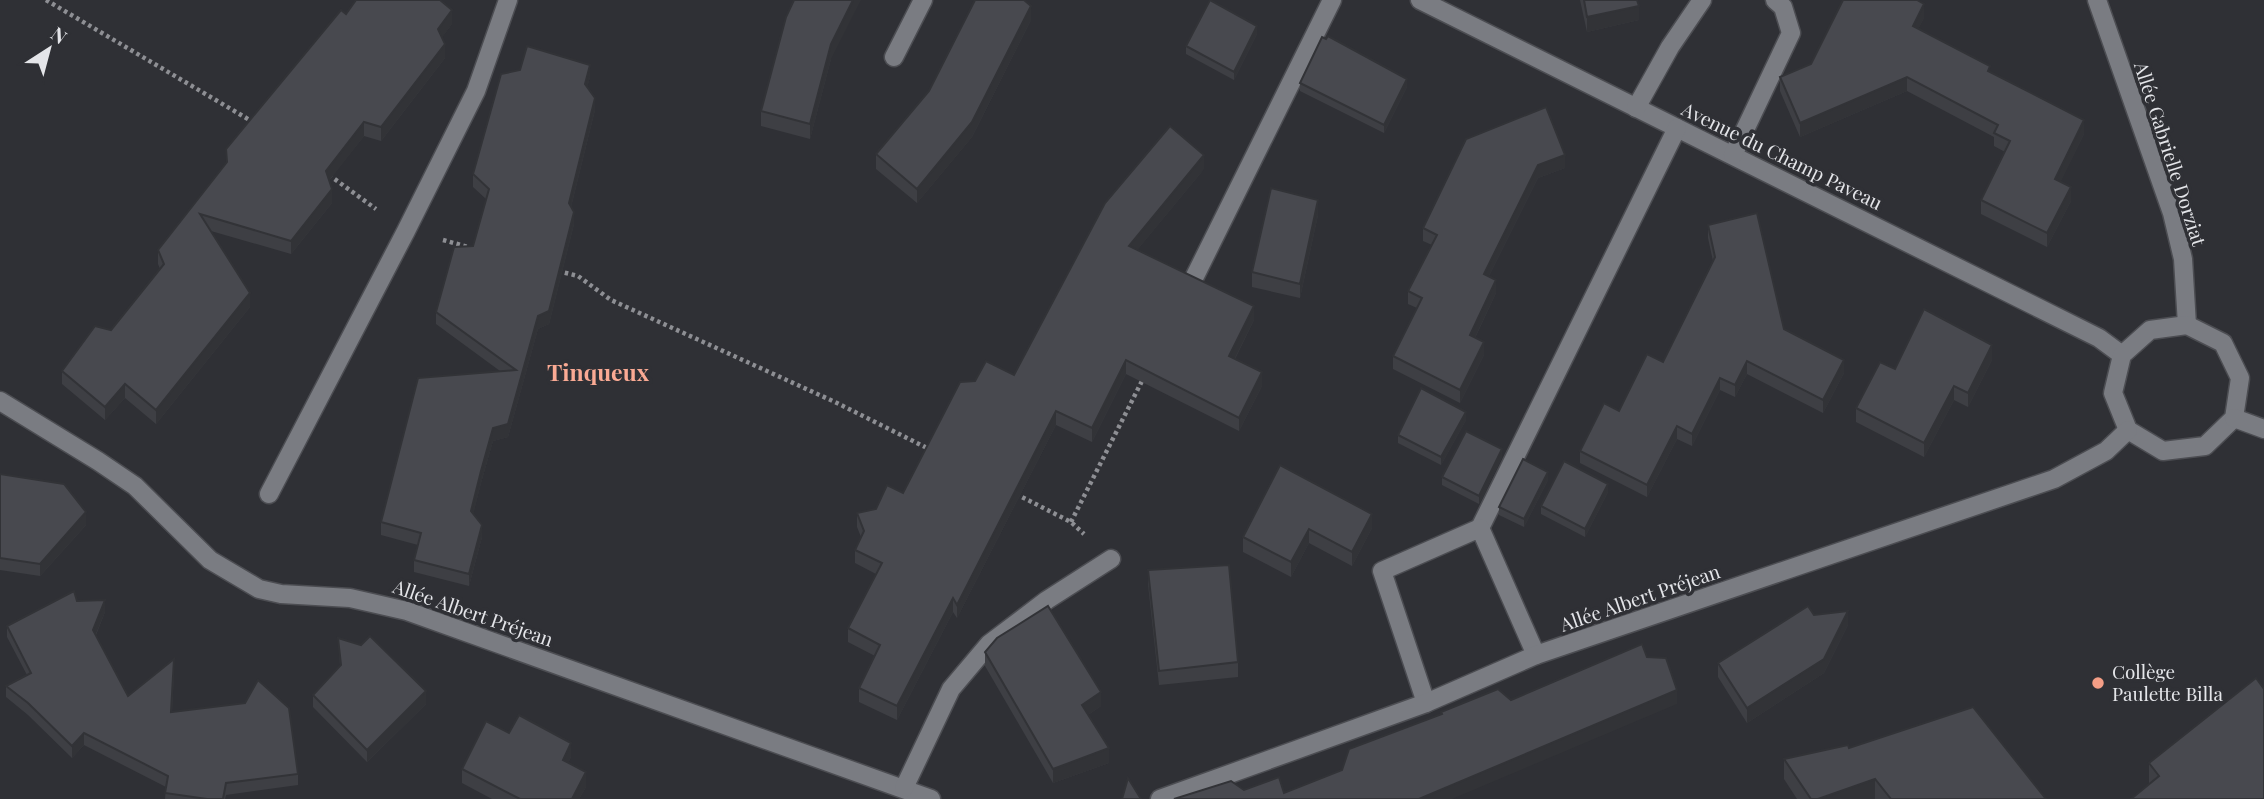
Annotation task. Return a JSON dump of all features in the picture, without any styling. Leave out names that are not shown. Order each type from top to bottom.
[{"type":"street","points":[[269,494],[476,91],[508,0]]},
{"type":"street","points":[[894,57],[923,0]]},
{"type":"street","points":[[1195,276],[1332,0]]},
{"type":"street","name":"Avenue du Champ Paveau","points":[[1420,0],[2099,338],[2122,355]]},
{"type":"street","points":[[1636,108],[1670,47],[1702,0]]},
{"type":"street","points":[[1733,155],[1791,33],[1783,7],[1775,0]]},
{"type":"street","name":"Allée Gabrielle Dorziat","points":[[2097,0],[2172,213],[2183,258],[2187,325]]},
{"type":"street","points":[[1426,703],[1382,571],[1479,528],[1677,128]]},
{"type":"street","points":[[2187,325],[2222,343],[2240,378],[2234,418],[2205,446],[2163,451],[2128,430],[2113,393],[2122,355],[2150,330],[2187,325]]},
{"type":"street","name":"Allée Albert Préjean","points":[[0,401],[135,486],[210,560],[259,589],[281,594],[350,598],[407,611],[931,799]]},
{"type":"street","points":[[2234,418],[2264,429]]},
{"type":"street","name":"Allée Albert Préjean","points":[[1160,799],[1426,703],[1536,655],[2054,479],[2106,451],[2128,430]]},
{"type":"street","points":[[1479,528],[1536,655]]},
{"type":"street","points":[[904,788],[951,689],[989,644],[1047,600],[1111,559]]},
{"type":"path","points":[[46,0],[257,124]]},
{"type":"path","points":[[321,170],[406,231],[472,248]]},
{"type":"path","points":[[552,269],[578,276],[611,300],[835,402],[934,452]]},
{"type":"path","points":[[1071,522],[1145,374]]},
{"type":"path","points":[[1009,490],[1071,522],[1111,559]]},
{"type":"building","points":[[356,0],[440,0],[452,10],[438,29],[445,44],[381,127],[364,122],[326,171],[332,189],[291,241],[200,214],[250,293],[156,410],[125,384],[105,407],[62,371],[95,326],[111,330],[164,264],[158,250],[227,162],[226,149],[341,10],[346,14]]},
{"type":"building","points":[[794,0],[853,0],[831,44],[810,124],[761,111],[786,17]]},
{"type":"building","points":[[975,0],[1024,0],[1031,6],[972,122],[917,189],[876,154],[929,91]]},
{"type":"building","points":[[1210,0],[1257,26],[1234,72],[1186,46]]},
{"type":"building","points":[[1584,0],[1637,0],[1639,6],[1587,17]]},
{"type":"building","points":[[1843,0],[1917,0],[1924,4],[1913,26],[1990,66],[1988,71],[2084,120],[2055,179],[2071,187],[2047,233],[1981,200],[2010,141],[1994,133],[1998,125],[1907,77],[1800,123],[1780,77],[1811,64]]},
{"type":"building","points":[[1328,36],[1407,79],[1384,125],[1300,83],[1322,37],[1326,39]]},
{"type":"building","points":[[527,46],[590,65],[585,84],[595,98],[569,203],[574,212],[549,311],[538,316],[508,424],[493,428],[481,471],[471,511],[482,525],[469,574],[414,560],[421,533],[381,522],[418,378],[516,370],[436,312],[454,247],[473,246],[489,189],[473,174],[501,74],[520,70]]},
{"type":"building","points":[[1546,107],[1565,155],[1538,165],[1484,274],[1496,280],[1470,335],[1484,342],[1460,390],[1393,356],[1422,298],[1408,291],[1437,235],[1423,228],[1466,139]]},
{"type":"building","points":[[1170,126],[1204,155],[1129,246],[1254,306],[1229,356],[1262,372],[1239,418],[1126,360],[1092,428],[1056,411],[957,605],[953,598],[897,706],[859,688],[880,645],[848,628],[882,563],[855,550],[864,531],[857,513],[876,509],[887,485],[903,493],[960,382],[975,381],[986,361],[1014,375],[1105,203]]},
{"type":"building","points":[[1271,188],[1318,200],[1300,284],[1252,272]]},
{"type":"building","points":[[1757,213],[1784,329],[1844,360],[1823,400],[1747,361],[1735,385],[1720,378],[1692,434],[1677,426],[1647,485],[1580,451],[1604,403],[1619,411],[1647,354],[1663,362],[1715,257],[1708,225]]},
{"type":"building","points":[[1924,309],[1992,345],[1968,393],[1954,386],[1924,443],[1856,408],[1880,362],[1895,369]]},
{"type":"building","points":[[1421,388],[1466,412],[1441,457],[1398,435]]},
{"type":"building","points":[[1466,431],[1502,449],[1479,496],[1442,477]]},
{"type":"building","points":[[1523,459],[1548,472],[1524,519],[1499,507]]},
{"type":"building","points":[[1564,461],[1608,484],[1585,529],[1541,506]]},
{"type":"building","points":[[1280,465],[1372,514],[1352,552],[1309,529],[1291,562],[1243,537]]},
{"type":"building","points":[[0,474],[64,484],[86,512],[40,564],[0,558]]},
{"type":"building","points":[[1229,565],[1238,662],[1159,671],[1148,570]]},
{"type":"building","points":[[74,591],[77,601],[105,600],[93,630],[128,696],[174,659],[171,712],[245,703],[258,680],[289,708],[298,774],[226,783],[223,799],[207,799],[165,793],[168,776],[84,733],[72,746],[28,703],[6,686],[31,673],[7,626]]},
{"type":"building","points":[[1048,606],[1101,692],[1082,705],[1109,748],[1053,769],[985,652],[997,638]]},
{"type":"building","points":[[1808,606],[1814,615],[1848,611],[1824,659],[1747,708],[1718,663]]},
{"type":"building","points":[[370,636],[426,691],[367,750],[313,695],[341,665],[338,638],[361,645]]},
{"type":"building","points":[[1642,644],[1647,657],[1666,658],[1677,690],[1419,799],[1174,799],[1231,781],[1244,790],[1279,777],[1284,793],[1342,770],[1349,749],[1442,714],[1441,712],[1498,689],[1511,700]]},
{"type":"building","points":[[2256,678],[2264,689],[2264,799],[2131,799],[2159,776],[2149,763]]},
{"type":"building","points":[[1973,707],[2046,799],[1891,799],[1875,779],[1811,799],[1784,759],[1848,745],[1849,748]]},
{"type":"building","points":[[519,715],[571,743],[563,760],[586,772],[572,799],[520,799],[462,769],[486,721],[509,733]]},
{"type":"building","points":[[1128,778],[1141,799],[1122,799]]},
{"type":"place","name":"Collège Paulette Billa","points":[[2098,683]]},
{"type":"district","name":"Tinqueux","points":[[598,373]]}]
